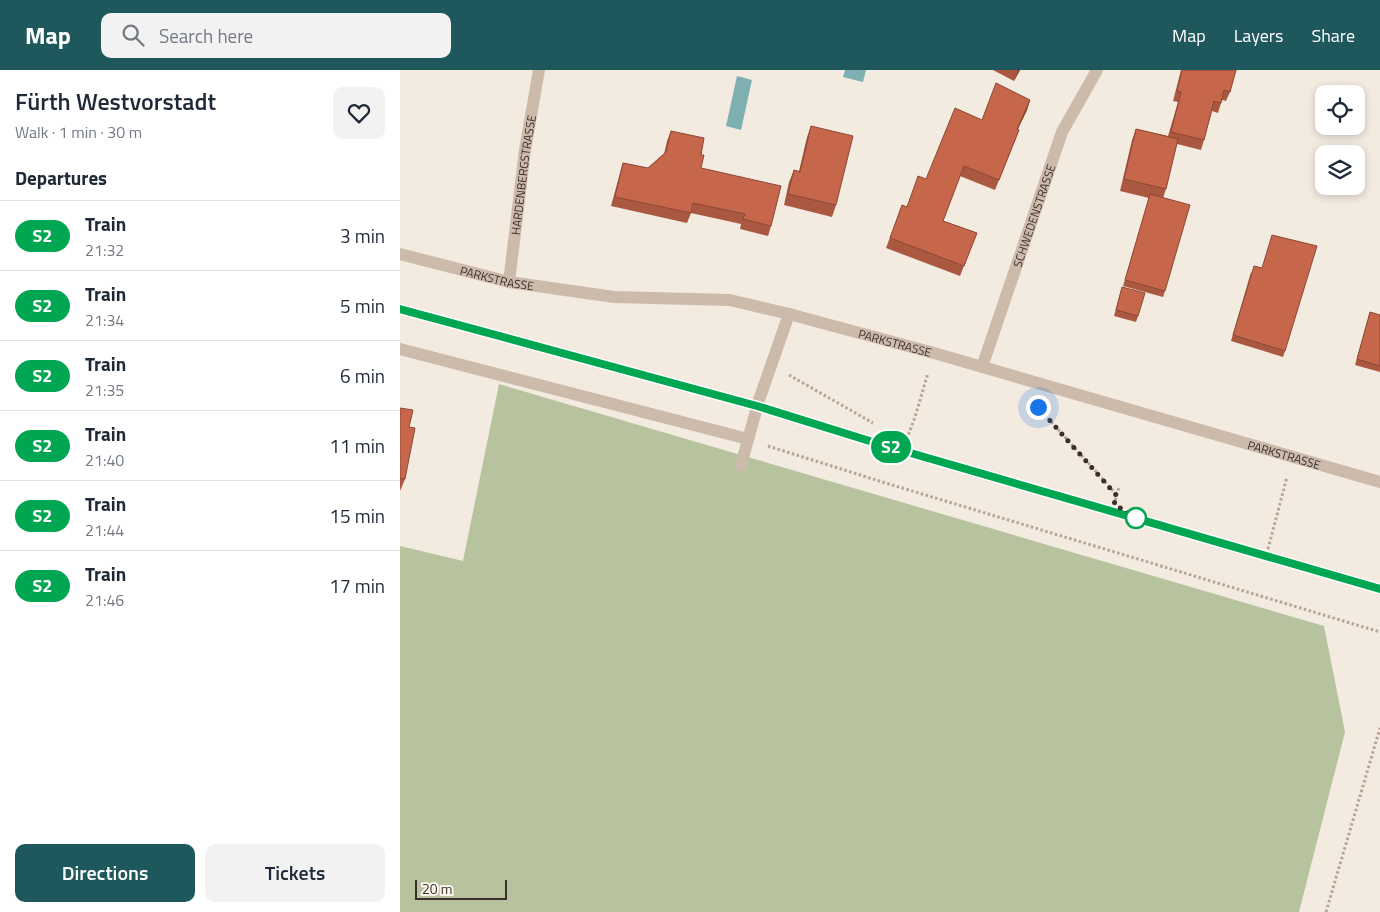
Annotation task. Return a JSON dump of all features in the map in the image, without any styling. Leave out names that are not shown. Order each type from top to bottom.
[{"type":"street","name":"HARDENBERGSTRASSE","points":[[509,282],[525,150],[539,70]]},
{"type":"street","name":"SCHWEDENSTRASSE","points":[[982,367],[1062,132],[1097,70]]},
{"type":"street","name":"PARKSTRASSE","points":[[400,254],[509,282],[614,297],[730,300],[934,353],[1380,482]]},
{"type":"street","points":[[741,465],[759,400],[789,314]]},
{"type":"street","points":[[400,349],[748,439]]},
{"type":"path","points":[[905,444],[934,353]]},
{"type":"path","points":[[772,365],[873,423]]},
{"type":"path","points":[[1044,385],[1038,407],[1117,496]]},
{"type":"path","points":[[748,439],[889,484],[1380,632]]},
{"type":"path","points":[[1268,549],[1293,457]]},
{"type":"path","points":[[1114,504],[1119,487]]},
{"type":"path","points":[[1326,912],[1380,728]]},
{"type":"green space","points":[[499,384],[1324,626],[1345,732],[1299,912],[400,912],[400,546],[463,561]]},
{"type":"water","points":[[845,70],[866,70],[863,82],[843,77]]},
{"type":"water","points":[[737,76],[752,80],[741,130],[726,126]]},
{"type":"building","points":[[1182,70],[1236,70],[1230,92],[1224,90],[1221,103],[1214,101],[1204,140],[1171,132],[1181,92],[1177,91]]},
{"type":"building","points":[[996,83],[1030,100],[1017,129],[1019,130],[999,180],[964,166],[943,221],[977,233],[964,266],[890,238],[902,205],[907,207],[918,176],[926,179],[955,108],[982,120]]},
{"type":"building","points":[[811,126],[853,136],[836,205],[788,194],[794,170],[800,172]]},
{"type":"building","points":[[1136,129],[1178,139],[1166,189],[1124,179]]},
{"type":"building","points":[[671,131],[704,138],[701,155],[704,155],[701,168],[781,186],[771,226],[743,219],[745,214],[693,203],[691,213],[615,197],[623,163],[648,168],[666,152]]},
{"type":"building","points":[[1150,194],[1190,205],[1165,291],[1125,280]]},
{"type":"building","points":[[1272,235],[1317,246],[1285,351],[1233,335],[1254,266],[1262,268]]},
{"type":"building","points":[[1122,287],[1145,293],[1138,316],[1116,310]]},
{"type":"building","points":[[1370,312],[1380,315],[1380,366],[1357,359]]},
{"type":"building","points":[[400,408],[413,410],[409,427],[415,428],[405,479],[400,478]]},
{"type":"railway","points":[[400,309],[757,406],[876,443],[1380,589]]},
{"type":"train","name":"S2","points":[[400,309],[757,406],[876,443],[1380,589]]},
{"type":"route","points":[[1038,407],[1108,484],[1117,496],[1114,504],[1136,518]]}]
